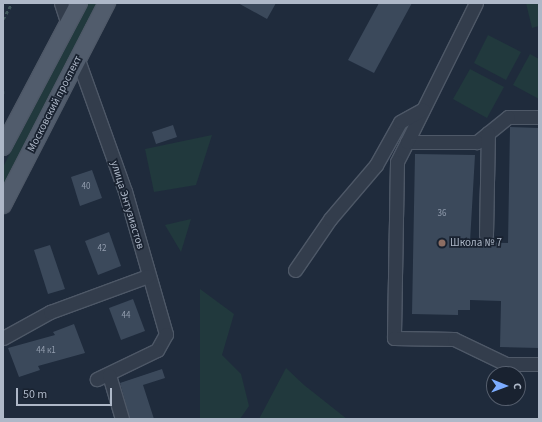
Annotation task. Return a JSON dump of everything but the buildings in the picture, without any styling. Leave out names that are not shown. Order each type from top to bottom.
[{"type":"main road","points":[[3,147],[79,3]]},
{"type":"main road","name":"Московский проспект","points":[[3,205],[107,3]]},
{"type":"street","points":[[61,3],[68,24]]},
{"type":"street","points":[[476,3],[397,162],[394,338],[454,339],[506,364],[539,364]]},
{"type":"street","name":"улица Энтузиастов","points":[[78,60],[125,191],[148,276],[166,334],[157,350],[103,377],[122,419]]},
{"type":"street","points":[[295,270],[330,219],[376,165],[400,122],[423,110]]},
{"type":"street","points":[[407,142],[477,142],[508,117],[539,118]]},
{"type":"street","points":[[486,235],[488,133]]},
{"type":"street","points":[[3,338],[50,312],[148,276]]},
{"type":"path","points":[[3,19],[12,3]]},
{"type":"path","points":[[3,90],[3,96]]},
{"type":"green space","points":[[88,3],[99,3],[3,188],[3,167]]},
{"type":"green space","points":[[526,3],[539,3],[539,26],[532,28]]},
{"type":"green space","points":[[488,35],[521,52],[506,80],[474,63]]},
{"type":"green space","points":[[530,54],[539,59],[539,99],[513,85]]},
{"type":"green space","points":[[470,69],[504,87],[487,118],[453,99]]},
{"type":"green space","points":[[212,135],[196,185],[154,192],[145,149]]},
{"type":"green space","points":[[191,219],[181,252],[165,225]]},
{"type":"green space","points":[[200,289],[234,314],[222,355],[241,374],[249,406],[240,419],[200,419]]},
{"type":"green space","points":[[286,368],[304,385],[347,419],[259,419]]},
{"type":"place","name":"Школа № 7","points":[[442,243]]}]
